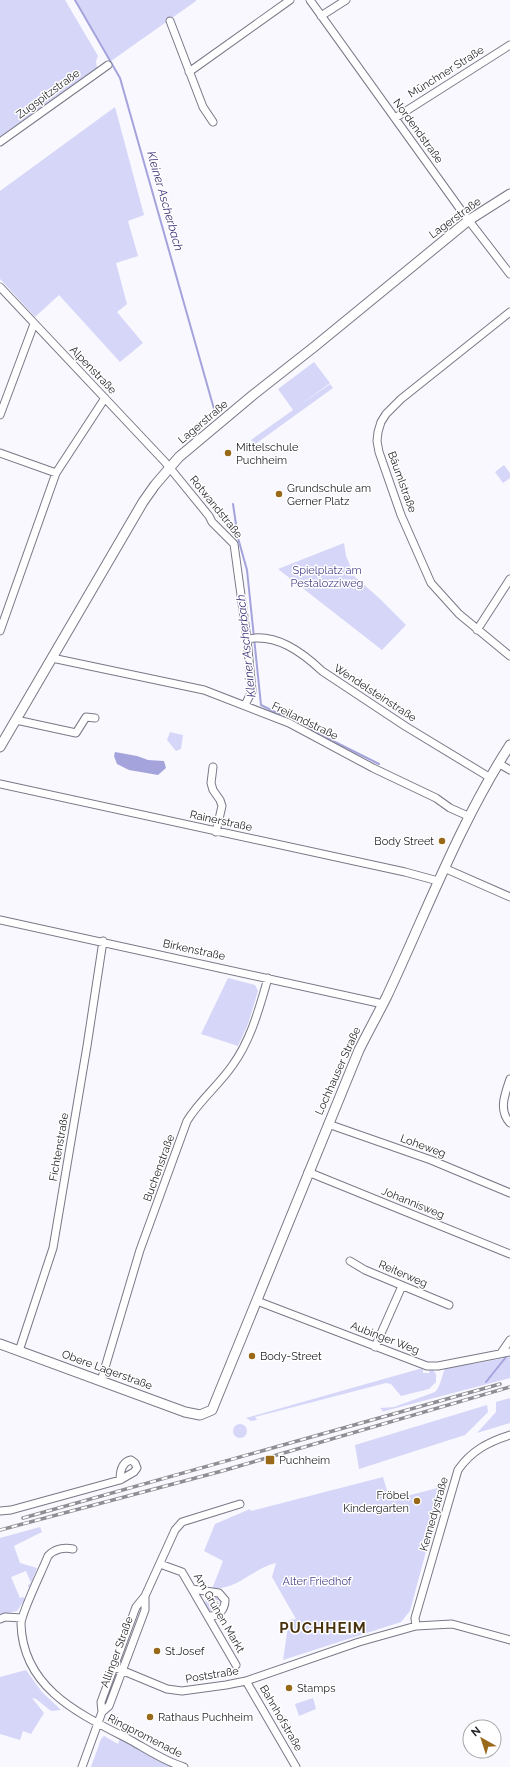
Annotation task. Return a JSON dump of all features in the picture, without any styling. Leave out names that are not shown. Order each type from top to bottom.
[{"type":"street","points":[[189,72],[290,0]]},
{"type":"street","name":"Nordendstraße","points":[[310,0],[469,220],[510,274]]},
{"type":"street","points":[[321,16],[346,0]]},
{"type":"street","points":[[170,22],[203,107],[214,122]]},
{"type":"street","name":"Münchner Straße","points":[[395,118],[510,45]]},
{"type":"street","name":"Zugspitzstraße","points":[[0,142],[108,65]]},
{"type":"street","name":"Lagerstraße","points":[[0,747],[143,502],[169,467],[253,395],[469,220],[510,194]]},
{"type":"street","name":"Alpenstraße","points":[[0,287],[169,467]]},
{"type":"street","name":"Bäumlstraße","points":[[510,312],[401,398],[381,422],[377,441],[379,452],[401,515],[431,583],[444,599],[478,630],[510,656]]},
{"type":"street","points":[[0,415],[34,324]]},
{"type":"street","points":[[0,631],[56,473],[105,398]]},
{"type":"street","points":[[0,453],[56,473]]},
{"type":"street","name":"Rotwandstraße","points":[[169,467],[210,516],[212,522],[234,544],[252,638],[252,691],[245,705]]},
{"type":"street","points":[[478,630],[510,579]]},
{"type":"street","name":"Wendelsteinstraße","points":[[252,638],[270,638],[286,645],[312,661],[322,671],[405,726],[489,777]]},
{"type":"street","name":"Freilandstraße","points":[[52,658],[204,690],[245,705],[289,724],[436,798],[450,808],[468,816]]},
{"type":"street","points":[[16,720],[76,733],[86,717],[96,718]]},
{"type":"street","name":"Lochhauser Straße","points":[[206,1413],[212,1410],[216,1401],[308,1172],[359,1050],[383,1004],[468,816],[489,777],[510,745]]},
{"type":"street","points":[[498,764],[510,770]]},
{"type":"street","points":[[213,767],[211,783],[213,790],[222,806],[216,832]]},
{"type":"street","name":"Rainerstraße","points":[[0,784],[405,872],[438,881]]},
{"type":"street","points":[[444,868],[510,896]]},
{"type":"street","name":"Birkenstraße","points":[[0,920],[383,1004]]},
{"type":"street","name":"Fichtenstraße","points":[[19,1351],[53,1248],[103,942]]},
{"type":"street","name":"Buchenstraße","points":[[101,1381],[140,1250],[187,1121],[195,1108],[232,1066],[246,1043],[268,978]]},
{"type":"street","points":[[510,1079],[502,1105],[506,1118],[510,1123]]},
{"type":"street","name":"Loheweg","points":[[328,1124],[438,1162],[510,1193]]},
{"type":"street","name":"Johannisweg","points":[[308,1172],[510,1254]]},
{"type":"street","name":"Reiterweg","points":[[350,1261],[365,1270],[448,1305]]},
{"type":"street","points":[[375,1346],[402,1286]]},
{"type":"street","name":"Aubinger Weg","points":[[257,1300],[427,1366],[438,1366],[506,1352]]},
{"type":"street","points":[[506,1352],[510,1340]]},
{"type":"street","name":"Obere Lagerstraße","points":[[0,1344],[185,1412],[200,1415],[206,1413]]},
{"type":"street","name":"Kennedystraße","points":[[416,1626],[415,1618],[458,1470],[470,1455],[482,1446],[510,1435]]},
{"type":"street","points":[[0,1511],[11,1510],[120,1480]]},
{"type":"street","name":"Allinger Straße","points":[[102,1712],[101,1702],[136,1607],[145,1596],[173,1534],[182,1522],[240,1504]]},
{"type":"street","points":[[0,1619],[5,1617],[22,1618],[48,1556],[56,1550],[67,1548],[73,1549]]},
{"type":"street","name":"Am Grünen Markt","points":[[160,1564],[182,1572],[236,1665]]},
{"type":"street","points":[[192,1589],[219,1593],[225,1600],[226,1606],[223,1610],[213,1616],[208,1616]]},
{"type":"street","name":"Allinger Straße","points":[[82,1767],[97,1723],[102,1712],[109,1706],[145,1610],[145,1596]]},
{"type":"street","name":"Ringpromenade","points":[[22,1618],[24,1642],[28,1655],[45,1684],[64,1703],[97,1723],[184,1767]]},
{"type":"street","name":"Poststraße","points":[[114,1666],[167,1689],[182,1691],[246,1681],[359,1642],[416,1626],[452,1624],[510,1640]]},
{"type":"street","name":"Bahnhofstraße","points":[[246,1681],[296,1767]]},
{"type":"green space","points":[[0,0],[65,0],[98,56],[96,61],[97,69],[0,138]]},
{"type":"green space","points":[[76,0],[196,0],[196,1],[111,61]]},
{"type":"green space","points":[[115,107],[144,215],[128,221],[138,256],[116,263],[127,304],[117,312],[143,343],[120,362],[59,295],[35,317],[0,279],[0,191]]},
{"type":"green space","points":[[314,362],[330,383],[300,405],[330,384],[333,388],[254,445],[251,440],[293,410],[278,389]]},
{"type":"green space","points":[[504,465],[510,473],[510,478],[503,483],[495,472]]},
{"type":"green space","name":"Spielplatz am Pestalozziweg","points":[[344,543],[346,556],[355,577],[406,625],[382,650],[278,569]]},
{"type":"green space","points":[[170,732],[183,735],[181,749],[176,751],[167,740]]},
{"type":"green space","points":[[228,978],[255,985],[258,991],[248,1024],[238,1046],[201,1034]]},
{"type":"green space","points":[[510,1357],[510,1378],[381,1412],[383,1411],[380,1408],[394,1407],[435,1392],[440,1385],[445,1369],[449,1365],[472,1362],[473,1364]]},
{"type":"green space","points":[[423,1369],[423,1373],[429,1373],[430,1369],[432,1369],[436,1374],[436,1382],[429,1389],[401,1396],[391,1384],[386,1383],[255,1417],[257,1420],[251,1421],[246,1418]]},
{"type":"green space","points":[[510,1398],[510,1423],[477,1433],[496,1412],[496,1402]]},
{"type":"green space","points":[[487,1405],[488,1412],[465,1435],[359,1469],[355,1445]]},
{"type":"green space","points":[[237,1424],[243,1424],[247,1428],[247,1434],[243,1438],[237,1438],[233,1434],[233,1428]]},
{"type":"green space","name":"Alter Friedhof","points":[[383,1477],[388,1494],[390,1494],[392,1500],[441,1487],[443,1488],[410,1611],[401,1622],[283,1660],[289,1620],[296,1619],[272,1577],[276,1563],[260,1569],[231,1585],[212,1589],[223,1561],[204,1551],[215,1524],[250,1509],[251,1511]]},
{"type":"green space","points":[[40,1527],[42,1532],[14,1546],[20,1563],[37,1568],[29,1589],[28,1585],[31,1583],[26,1571],[11,1577],[20,1598],[23,1597],[25,1599],[17,1611],[0,1615],[0,1538]]},
{"type":"green space","points":[[213,1595],[220,1600],[221,1603],[216,1610],[213,1611],[206,1606],[205,1603],[210,1596]]},
{"type":"green space","points":[[26,1670],[42,1692],[61,1710],[51,1711],[36,1699],[32,1698],[44,1713],[31,1734],[23,1731],[20,1740],[0,1734],[0,1677]]},
{"type":"green space","points":[[313,1698],[316,1709],[299,1716],[295,1704]]},
{"type":"green space","points":[[104,1736],[118,1744],[120,1739],[175,1767],[91,1767],[101,1739]]},
{"type":"water","points":[[115,752],[137,756],[148,760],[164,761],[166,768],[158,775],[129,770],[117,764],[114,756]]},
{"type":"waterway","name":"Kleiner Ascherbach","points":[[75,0],[120,78],[216,416]]},
{"type":"waterway","name":"Kleiner Ascherbach","points":[[233,504],[238,538],[247,570],[261,705],[379,764]]},
{"type":"waterway","points":[[486,1382],[506,1357]]},
{"type":"railway","points":[[23,1518],[500,1384]]},
{"type":"railway","points":[[0,1530],[222,1471],[510,1387]]},
{"type":"place","name":"Mittelschule Puchheim","points":[[228,453]]},
{"type":"place","name":"Grundschule am Gerner Platz","points":[[279,494]]},
{"type":"place","name":"Body Street","points":[[442,841]]},
{"type":"place","name":"Body-Street","points":[[252,1356]]},
{"type":"place","name":"Puchheim","points":[[270,1460]]},
{"type":"place","name":"Fröbel Kindergarten","points":[[417,1501]]},
{"type":"place","name":"St.Josef","points":[[157,1651]]},
{"type":"place","name":"Stamps","points":[[289,1688]]},
{"type":"place","name":"Rathaus Puchheim","points":[[150,1717]]},
{"type":"district","name":"PUCHHEIM","points":[[323,1628]]}]
